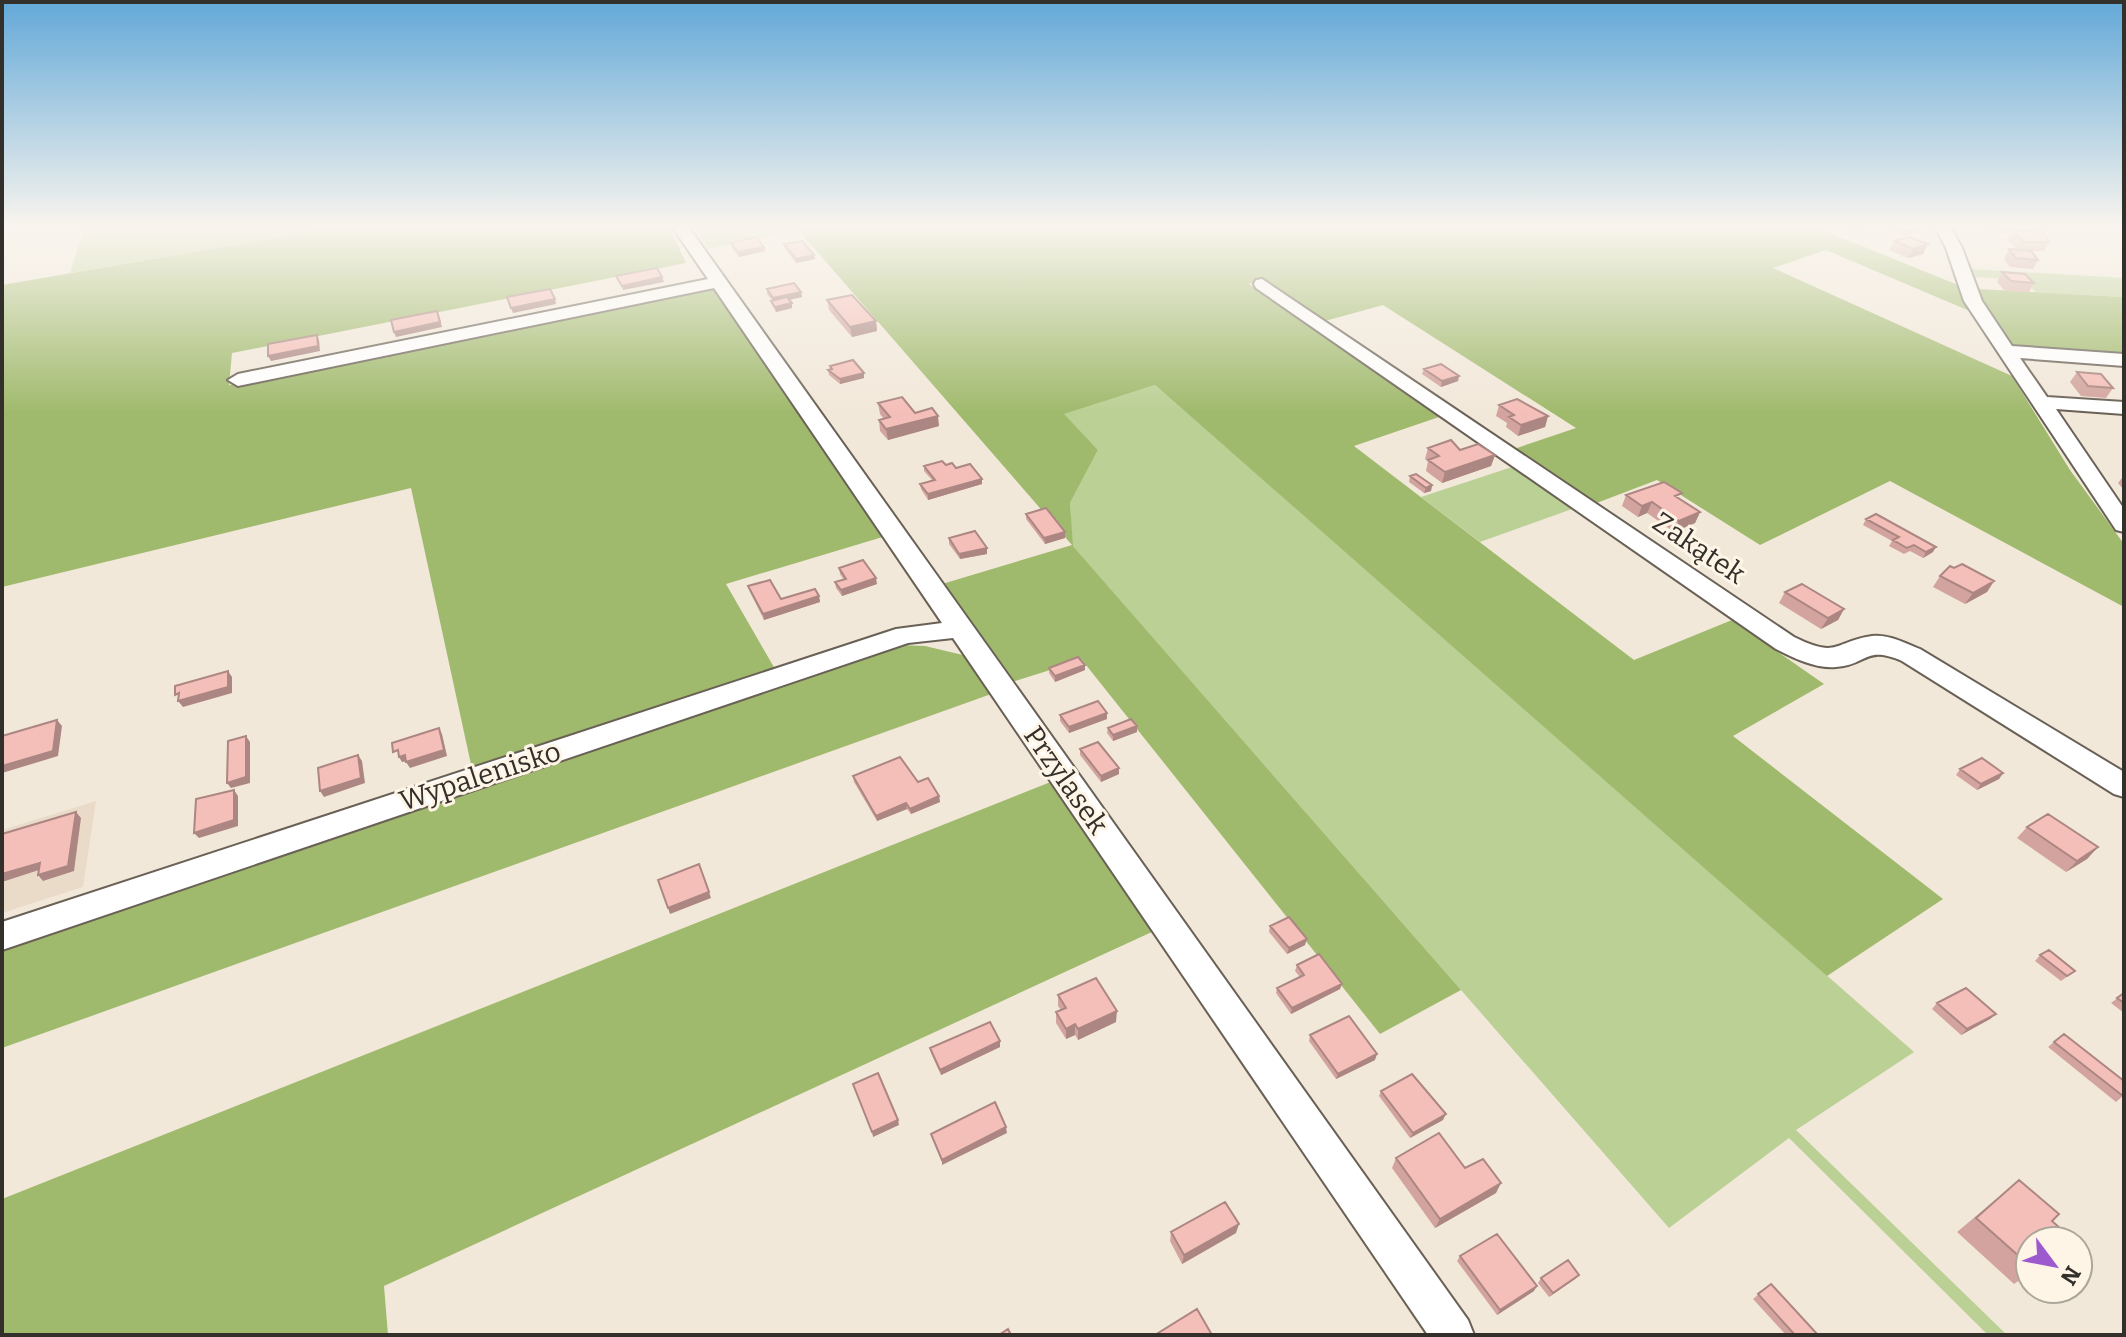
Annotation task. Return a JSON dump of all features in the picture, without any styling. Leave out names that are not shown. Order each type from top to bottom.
[{"type":"street","points":[[238,380],[693,287]]},
{"type":"street","name":"Przylasek","points":[[723,287],[1453,1335]]},
{"type":"street","name":"Zakątek","points":[[1267,287],[1785,643],[1805,653],[1835,659],[1874,644],[1900,650],[2124,786]]},
{"type":"street","points":[[1968,287],[1973,301],[2124,525]]},
{"type":"street","points":[[2007,351],[2124,360]]},
{"type":"street","points":[[2041,402],[2124,408]]},
{"type":"street","name":"Wypalenisko","points":[[2,936],[905,635],[961,629]]},
{"type":"shaded area","points":[[96,801],[83,887],[2,913],[2,830]]},
{"type":"green space","points":[[2,287],[563,287],[232,353],[229,385],[704,287],[718,287],[886,536],[726,584],[775,669],[472,769],[411,488],[2,587]]},
{"type":"green space","points":[[848,287],[1254,287],[1439,417],[1354,446],[1634,660],[1732,620],[1824,684],[1733,736],[1943,899],[1827,976],[1155,385],[1064,414],[1098,450],[1070,503],[1073,546],[1461,990],[1380,1034],[1082,660],[1012,682],[942,584],[1072,545]]},
{"type":"green space","points":[[1275,287],[1816,287],[2012,376],[2070,470],[2124,544],[2124,607],[1890,481],[1760,545],[1657,480],[1594,504],[1514,449],[1576,428],[1383,305],[1325,321]]},
{"type":"green space","points":[[1914,287],[1959,287],[1972,312]]},
{"type":"green space","points":[[2031,287],[2124,287],[2124,297],[2036,292]]},
{"type":"green space","points":[[1978,289],[2124,297],[2124,356],[2016,349],[1988,310]]},
{"type":"green space","points":[[1155,385],[1914,1052],[1796,1130],[2007,1335],[1988,1335],[1789,1138],[1669,1228],[1072,545],[1070,503],[1098,450],[1063,414]]},
{"type":"green space","points":[[1512,467],[1572,509],[1480,542],[1421,497]]},
{"type":"green space","points":[[899,645],[925,646],[967,656],[994,693],[2,1048],[2,944]]},
{"type":"green space","points":[[1053,781],[1154,931],[384,1286],[388,1335],[2,1335],[2,1199]]},
{"type":"building","points":[[797,287],[801,292],[773,298],[767,289]]},
{"type":"building","points":[[550,289],[555,299],[511,308],[507,297]]},
{"type":"building","points":[[852,295],[876,321],[850,327],[827,300]]},
{"type":"building","points":[[787,297],[792,303],[775,307],[771,301]]},
{"type":"building","points":[[437,311],[440,322],[394,332],[391,320]]},
{"type":"building","points":[[317,335],[318,346],[268,356],[268,344]]},
{"type":"building","points":[[853,360],[864,373],[840,379],[828,370],[832,369],[830,366]]},
{"type":"building","points":[[1441,364],[1459,376],[1442,381],[1424,369]]},
{"type":"building","points":[[2077,372],[2101,374],[2113,388],[2088,386]]},
{"type":"building","points":[[902,397],[915,413],[932,408],[938,416],[886,429],[879,420],[890,417],[878,403]]},
{"type":"building","points":[[1517,399],[1548,416],[1521,425],[1509,417],[1514,415],[1499,405]]},
{"type":"building","points":[[1451,440],[1460,450],[1478,444],[1495,455],[1445,472],[1428,460],[1439,456],[1428,448]]},
{"type":"building","points":[[942,461],[946,465],[952,463],[956,468],[970,464],[982,479],[928,494],[920,484],[935,480],[924,466]]},
{"type":"building","points":[[1416,474],[1432,485],[1426,488],[1410,476]]},
{"type":"building","points":[[1664,482],[1682,493],[1675,496],[1700,512],[1679,521],[1652,502],[1642,506],[1626,495]]},
{"type":"building","points":[[1046,508],[1065,532],[1044,538],[1026,514]]},
{"type":"building","points":[[1876,514],[1936,547],[1926,552],[1914,545],[1907,548],[1893,540],[1899,537],[1866,519]]},
{"type":"building","points":[[975,531],[987,548],[959,554],[949,538]]},
{"type":"building","points":[[863,560],[876,578],[841,590],[835,582],[846,579],[839,568]]},
{"type":"building","points":[[1962,564],[1994,581],[1973,593],[1940,576],[1950,566],[1954,568]]},
{"type":"building","points":[[770,580],[781,599],[815,589],[819,596],[763,614],[748,586]]},
{"type":"building","points":[[1802,584],[1844,609],[1828,618],[1785,592]]},
{"type":"building","points":[[1078,657],[1085,665],[1055,676],[1049,668]]},
{"type":"building","points":[[228,671],[228,687],[178,701],[179,693],[175,695],[175,686]]},
{"type":"building","points":[[1098,701],[1107,713],[1069,727],[1060,715]]},
{"type":"building","points":[[1131,719],[1137,726],[1113,735],[1108,728]]},
{"type":"building","points":[[57,720],[53,751],[2,766],[2,736]]},
{"type":"building","points":[[439,728],[444,750],[406,762],[405,755],[399,757],[398,750],[393,752],[392,743]]},
{"type":"building","points":[[246,736],[246,777],[227,783],[228,741]]},
{"type":"building","points":[[1098,742],[1119,768],[1101,776],[1080,749]]},
{"type":"building","points":[[358,755],[361,778],[320,791],[318,768]]},
{"type":"building","points":[[900,757],[918,782],[928,778],[939,796],[910,809],[906,803],[876,816],[853,776]]},
{"type":"building","points":[[1982,758],[2003,773],[1981,784],[1960,769]]},
{"type":"building","points":[[234,790],[234,820],[194,833],[196,799]]},
{"type":"building","points":[[76,812],[68,866],[38,875],[40,863],[2,874],[2,834]]},
{"type":"building","points":[[2048,814],[2098,847],[2077,861],[2027,827]]},
{"type":"building","points":[[699,864],[709,892],[668,908],[658,880]]},
{"type":"building","points":[[1289,917],[1307,939],[1289,948],[1270,926]]},
{"type":"building","points":[[2049,950],[2075,971],[2067,976],[2040,955]]},
{"type":"building","points":[[1319,954],[1342,984],[1292,1008],[1277,988],[1304,975],[1297,965]]},
{"type":"building","points":[[1096,978],[1117,1011],[1078,1029],[1075,1024],[1066,1029],[1056,1012],[1066,1008],[1058,995]]},
{"type":"building","points":[[1966,988],[1996,1014],[1967,1029],[1937,1003]]},
{"type":"building","points":[[1349,1016],[1377,1054],[1338,1074],[1310,1035]]},
{"type":"building","points":[[990,1022],[1000,1041],[940,1070],[930,1048]]},
{"type":"building","points":[[2064,1034],[2124,1081],[2123,1096],[2054,1042]]},
{"type":"building","points":[[878,1073],[898,1120],[872,1132],[853,1084]]},
{"type":"building","points":[[1412,1074],[1446,1114],[1413,1133],[1381,1091]]},
{"type":"building","points":[[995,1102],[1006,1127],[942,1160],[931,1134]]},
{"type":"building","points":[[1439,1133],[1465,1168],[1483,1159],[1501,1183],[1440,1219],[1396,1158]]},
{"type":"building","points":[[2019,1180],[2059,1214],[2052,1221],[2056,1225],[2014,1225],[2014,1252],[1976,1218]]},
{"type":"building","points":[[1225,1202],[1239,1224],[1184,1255],[1171,1232]]},
{"type":"building","points":[[1497,1234],[1537,1286],[1500,1310],[1460,1256]]},
{"type":"building","points":[[1568,1260],[1579,1275],[1553,1293],[1541,1278]]},
{"type":"building","points":[[1771,1284],[1818,1335],[1795,1335],[1758,1294]]},
{"type":"building","points":[[1197,1309],[1212,1335],[1155,1335]]}]
